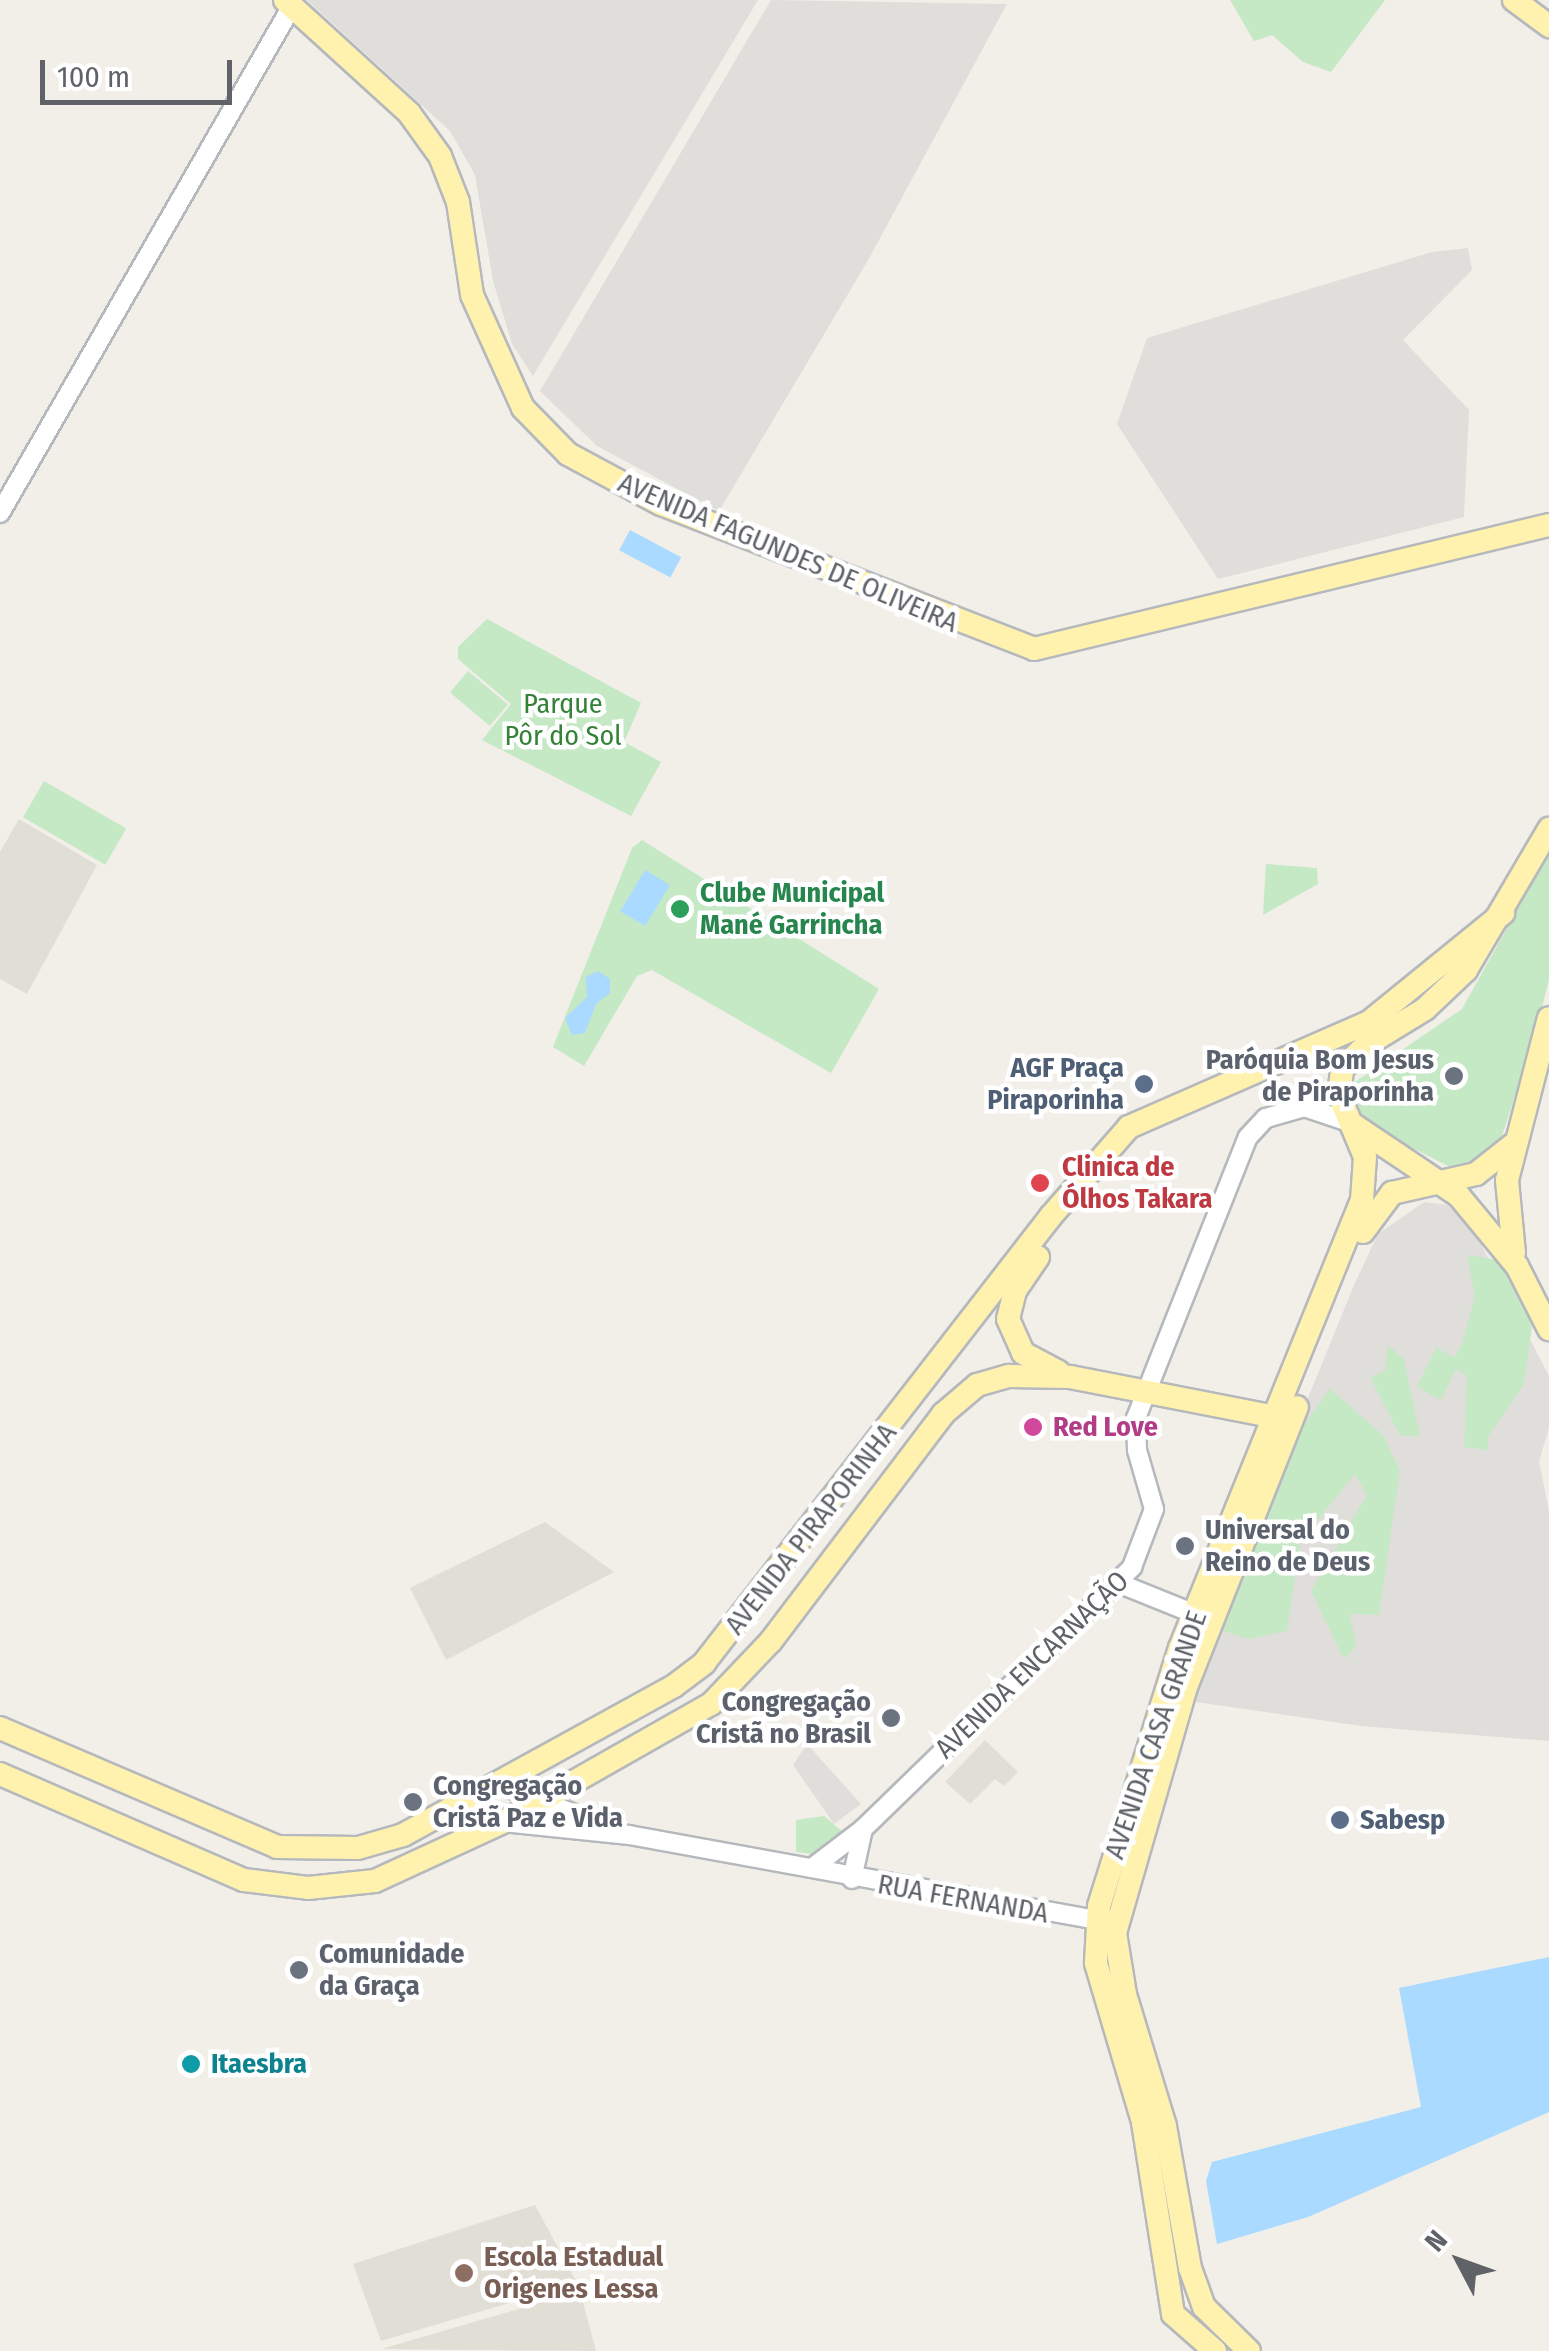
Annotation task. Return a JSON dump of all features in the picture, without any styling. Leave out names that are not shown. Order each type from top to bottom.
[{"type":"main road","points":[[1514,0],[1549,26]]},
{"type":"main road","name":"AVENIDA FAGUNDES DE OLIVEIRA","points":[[289,3],[409,113],[440,156],[458,202],[472,294],[523,408],[578,460],[661,504],[1034,649],[1549,525]]},
{"type":"main road","name":"AVENIDA PIRAPORINHA","points":[[1350,1122],[1338,1086],[1344,1064],[1446,990],[1503,913],[1540,873],[1549,829]]},
{"type":"main road","name":"AVENIDA PIRAPORINHA","points":[[0,1728],[219,1828],[293,1850],[391,1841],[674,1686],[734,1630],[1051,1216],[1129,1127],[1370,1022],[1503,913]]},
{"type":"main road","points":[[1517,1266],[1505,1205],[1514,1144],[1549,1018]]},
{"type":"main road","points":[[1350,1122],[1442,1180],[1517,1266],[1549,1329]]},
{"type":"main road","name":"AVENIDA CASA GRANDE","points":[[1250,2351],[1204,2307],[1184,2246],[1158,2096],[1106,1922],[1366,1186],[1365,1157],[1350,1122]]},
{"type":"main road","points":[[1442,1180],[1484,1170],[1514,1144]]},
{"type":"main road","name":"AVENIDA CASA GRANDE","points":[[1215,2351],[1174,2319],[1144,2122],[1100,1987],[1106,1922],[1166,1688],[1372,1214],[1392,1193],[1442,1180]]},
{"type":"main road","points":[[1051,1216],[1042,1250],[1015,1291],[1008,1319],[1023,1353],[1070,1377]]},
{"type":"main road","name":"AVENIDA PIRAPORINHA","points":[[0,1774],[221,1874],[285,1887],[375,1881],[503,1822],[711,1704],[781,1628],[961,1396],[997,1378],[1070,1377],[1284,1419]]},
{"type":"main road","points":[[734,1630],[781,1628]]},
{"type":"main road","points":[[0,1740],[46,1749]]},
{"type":"main road","points":[[1170,2303],[1204,2307],[1192,2333]]},
{"type":"street","points":[[0,513],[289,3]]},
{"type":"street","name":"AVENIDA ENCARNAÇÃO","points":[[812,1868],[864,1829],[1118,1583],[1152,1523],[1135,1437],[1145,1394],[1254,1126],[1304,1107],[1350,1122]]},
{"type":"street","points":[[1118,1583],[1195,1614]]},
{"type":"street","points":[[496,1783],[629,1835]]},
{"type":"street","points":[[503,1822],[629,1835],[812,1868]]},
{"type":"street","points":[[852,1879],[864,1829]]},
{"type":"street","name":"RUA FERNANDA","points":[[812,1868],[852,1879],[1106,1922]]},
{"type":"shaded area","points":[[307,0],[758,0],[533,376],[512,344],[493,281],[475,175],[450,131]]},
{"type":"shaded area","points":[[771,0],[1007,4],[867,262],[719,511],[597,446],[540,391]]},
{"type":"shaded area","points":[[1468,248],[1472,270],[1403,340],[1469,410],[1464,517],[1218,579],[1117,424],[1147,338],[1432,252]]},
{"type":"shaded area","points":[[19,819],[97,865],[27,994],[0,979],[0,852]]},
{"type":"shaded area","points":[[1424,1202],[1448,1205],[1474,1231],[1549,1376],[1549,1428],[1539,1461],[1549,1511],[1549,1741],[1361,1726],[1196,1702],[1210,1638],[1354,1285],[1378,1234]]},
{"type":"shaded area","points":[[545,1522],[614,1572],[446,1660],[410,1588]]},
{"type":"shaded area","points":[[985,1740],[1018,1772],[1004,1786],[995,1779],[970,1804],[945,1782]]},
{"type":"shaded area","points":[[807,1744],[861,1804],[834,1824],[793,1765]]},
{"type":"shaded area","name":"Escola Estadual Origenes Lessa","points":[[535,2205],[577,2283],[381,2341],[353,2264]]},
{"type":"shaded area","points":[[580,2291],[596,2351],[381,2349]]},
{"type":"green space","points":[[1230,0],[1385,0],[1331,72],[1303,62],[1272,35],[1254,41]]},
{"type":"green space","name":"Parque Pôr do Sol","points":[[487,619],[641,703],[624,742],[661,762],[631,816],[482,740],[511,704],[458,659],[458,647]]},
{"type":"green space","points":[[468,671],[508,704],[490,726],[450,692]]},
{"type":"green space","points":[[44,781],[126,828],[105,865],[23,817]]},
{"type":"green space","name":"Clube Municipal Mané Garrincha","points":[[642,840],[879,989],[831,1073],[652,970],[637,976],[584,1066],[553,1047],[632,848]]},
{"type":"green space","points":[[1549,852],[1549,980],[1535,1034],[1500,1142],[1475,1167],[1454,1169],[1373,1128],[1351,1101],[1352,1084],[1462,1009]]},
{"type":"green space","points":[[1266,864],[1317,868],[1318,884],[1263,915]]},
{"type":"green space","points":[[1467,1255],[1506,1261],[1534,1312],[1524,1384],[1487,1438],[1489,1450],[1464,1447],[1467,1376],[1456,1369],[1441,1400],[1417,1387],[1436,1348],[1455,1357],[1462,1343],[1475,1296]]},
{"type":"green space","points":[[1388,1345],[1404,1359],[1420,1436],[1400,1436],[1370,1377],[1385,1371]]},
{"type":"green space","points":[[1330,1389],[1384,1436],[1400,1471],[1379,1615],[1350,1614],[1356,1646],[1344,1659],[1311,1591],[1367,1495],[1355,1474],[1300,1542],[1287,1631],[1249,1639],[1220,1630],[1302,1427]]},
{"type":"green space","points":[[824,1816],[843,1832],[812,1854],[796,1852],[796,1820]]},
{"type":"water","points":[[630,530],[681,557],[670,578],[619,550]]},
{"type":"water","points":[[645,870],[670,885],[645,926],[620,911]]},
{"type":"water","points":[[598,971],[610,979],[610,993],[596,1004],[585,1033],[572,1035],[565,1018],[587,997],[586,977]]},
{"type":"water","points":[[1549,1957],[1549,2112],[1308,2217],[1217,2244],[1206,2181],[1212,2162],[1421,2107],[1399,1988]]},
{"type":"place","name":"Clube Municipal Mané Garrincha","points":[[680,909]]},
{"type":"place","name":"Paróquia Bom Jesus de Piraporinha","points":[[1454,1076]]},
{"type":"place","name":"AGF Praça Piraporinha","points":[[1144,1084]]},
{"type":"place","name":"Clinica de Ólhos Takara","points":[[1040,1183]]},
{"type":"place","name":"Red Love","points":[[1033,1427]]},
{"type":"place","name":"Universal do Reino de Deus","points":[[1185,1546]]},
{"type":"place","name":"Congregação Cristã no Brasil","points":[[891,1718]]},
{"type":"place","name":"Congregação Cristã Paz e Vida","points":[[413,1802]]},
{"type":"place","name":"Sabesp","points":[[1340,1820]]},
{"type":"place","name":"Comunidade da Graça","points":[[299,1970]]},
{"type":"place","name":"Itaesbra","points":[[191,2064]]},
{"type":"place","name":"Escola Estadual Origenes Lessa","points":[[464,2273]]}]
